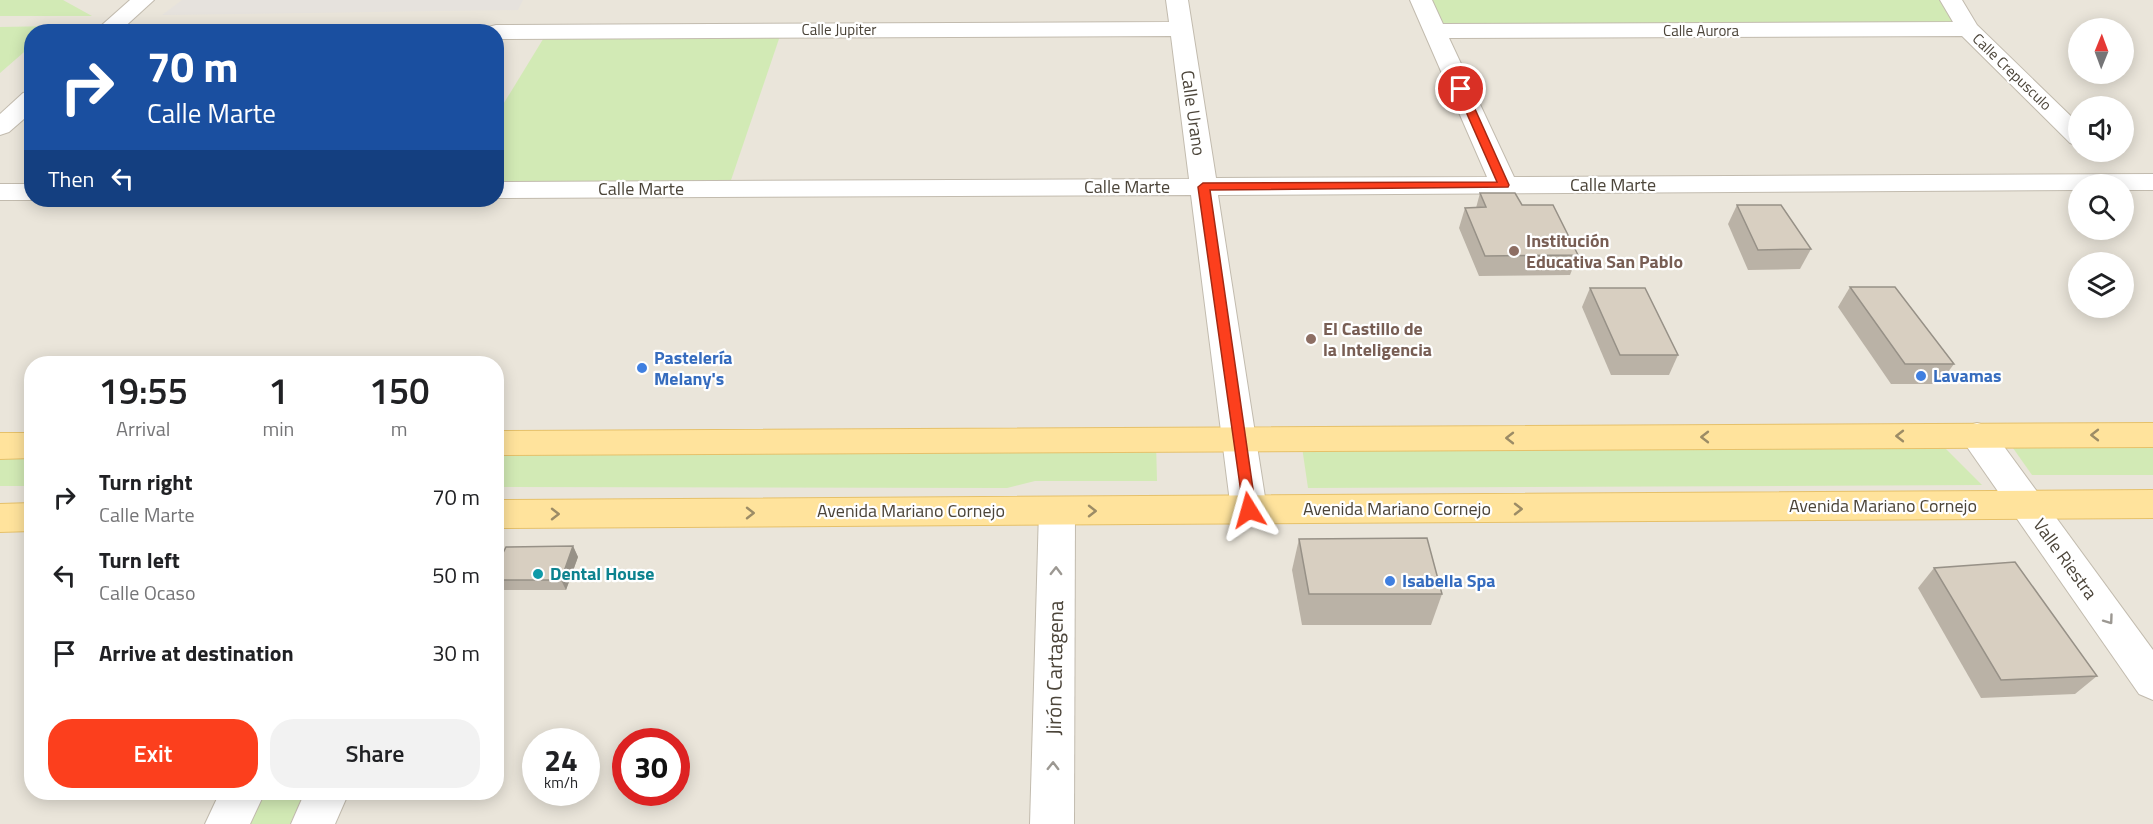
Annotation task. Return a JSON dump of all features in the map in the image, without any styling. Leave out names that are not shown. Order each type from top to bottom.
[{"type":"main road","points":[[504,443],[2153,435]]},
{"type":"main road","points":[[0,446],[24,445]]},
{"type":"main road","name":"Avenida Mariano Cornejo","points":[[504,514],[2153,504]]},
{"type":"main road","points":[[0,518],[24,517]]},
{"type":"street","points":[[114,24],[143,0]]},
{"type":"street","name":"Calle Urano","points":[[1177,0],[1249,510]]},
{"type":"street","points":[[1421,0],[1504,185]]},
{"type":"street","name":"Calle Crepusculo","points":[[1951,0],[1968,28],[2068,127]]},
{"type":"street","name":"Calle Aurora","points":[[1435,31],[1968,28]]},
{"type":"street","name":"Calle Jupiter","points":[[504,32],[1181,29]]},
{"type":"street","points":[[0,127],[24,105]]},
{"type":"street","points":[[2104,162],[2116,174]]},
{"type":"street","name":"Calle Marte","points":[[504,190],[2068,182]]},
{"type":"street","name":"Calle Marte","points":[[2134,182],[2153,182]]},
{"type":"street","points":[[0,192],[24,192]]},
{"type":"street","name":"Valle Riestra","points":[[1977,435],[2153,682]]},
{"type":"street","name":"Jirón Cartagena","points":[[1052,824],[1057,511]]},
{"type":"street","points":[[227,824],[239,800]]},
{"type":"street","points":[[313,824],[324,800]]},
{"type":"shaded area","points":[[0,0],[2153,0],[2153,824],[0,824]]},
{"type":"shaded area","points":[[182,0],[523,0],[518,10],[162,15]]},
{"type":"green space","points":[[0,0],[63,0],[92,16],[0,16]]},
{"type":"green space","points":[[1421,0],[1951,0],[1968,29],[1435,31]]},
{"type":"green space","points":[[0,27],[24,27],[24,52],[0,73]]},
{"type":"green space","points":[[782,30],[728,189],[504,190],[504,103],[548,31]]},
{"type":"green space","points":[[2153,440],[2153,475],[2032,475],[2008,441]]},
{"type":"green space","points":[[1156,441],[1157,481],[1035,481],[1007,488],[504,487],[504,447]]},
{"type":"green space","points":[[1940,443],[1982,485],[1308,488],[1302,447]]},
{"type":"green space","points":[[24,451],[24,486],[0,486],[0,452]]},
{"type":"green space","points":[[237,800],[301,800],[290,824],[225,824]]},
{"type":"building","points":[[1480,193],[1515,193],[1522,205],[1553,205],[1578,255],[1485,256],[1465,208],[1486,207]]},
{"type":"building","points":[[1737,205],[1781,205],[1811,249],[1758,250]]},
{"type":"building","points":[[1850,287],[1895,287],[1954,364],[1905,364]]},
{"type":"building","points":[[1590,288],[1645,288],[1678,355],[1620,355]]},
{"type":"building","points":[[1427,538],[1442,594],[1309,594],[1299,539]]},
{"type":"building","name":"Dental House","points":[[573,546],[561,580],[504,580],[506,547]]},
{"type":"building","points":[[2015,562],[2097,676],[2001,680],[1934,568]]},
{"type":"place","name":"Institución Educativa San Pablo","points":[[1514,251]]},
{"type":"place","name":"El Castillo de la Inteligencia","points":[[1311,339]]},
{"type":"place","name":"Pastelería Melany's","points":[[642,368]]},
{"type":"place","name":"Lavamas","points":[[1921,376]]},
{"type":"place","name":"Dental House","points":[[538,574]]},
{"type":"place","name":"Isabella Spa","points":[[1390,581]]},
{"type":"route","points":[[1249,510],[1203,187],[1504,185],[1461,89]]}]
